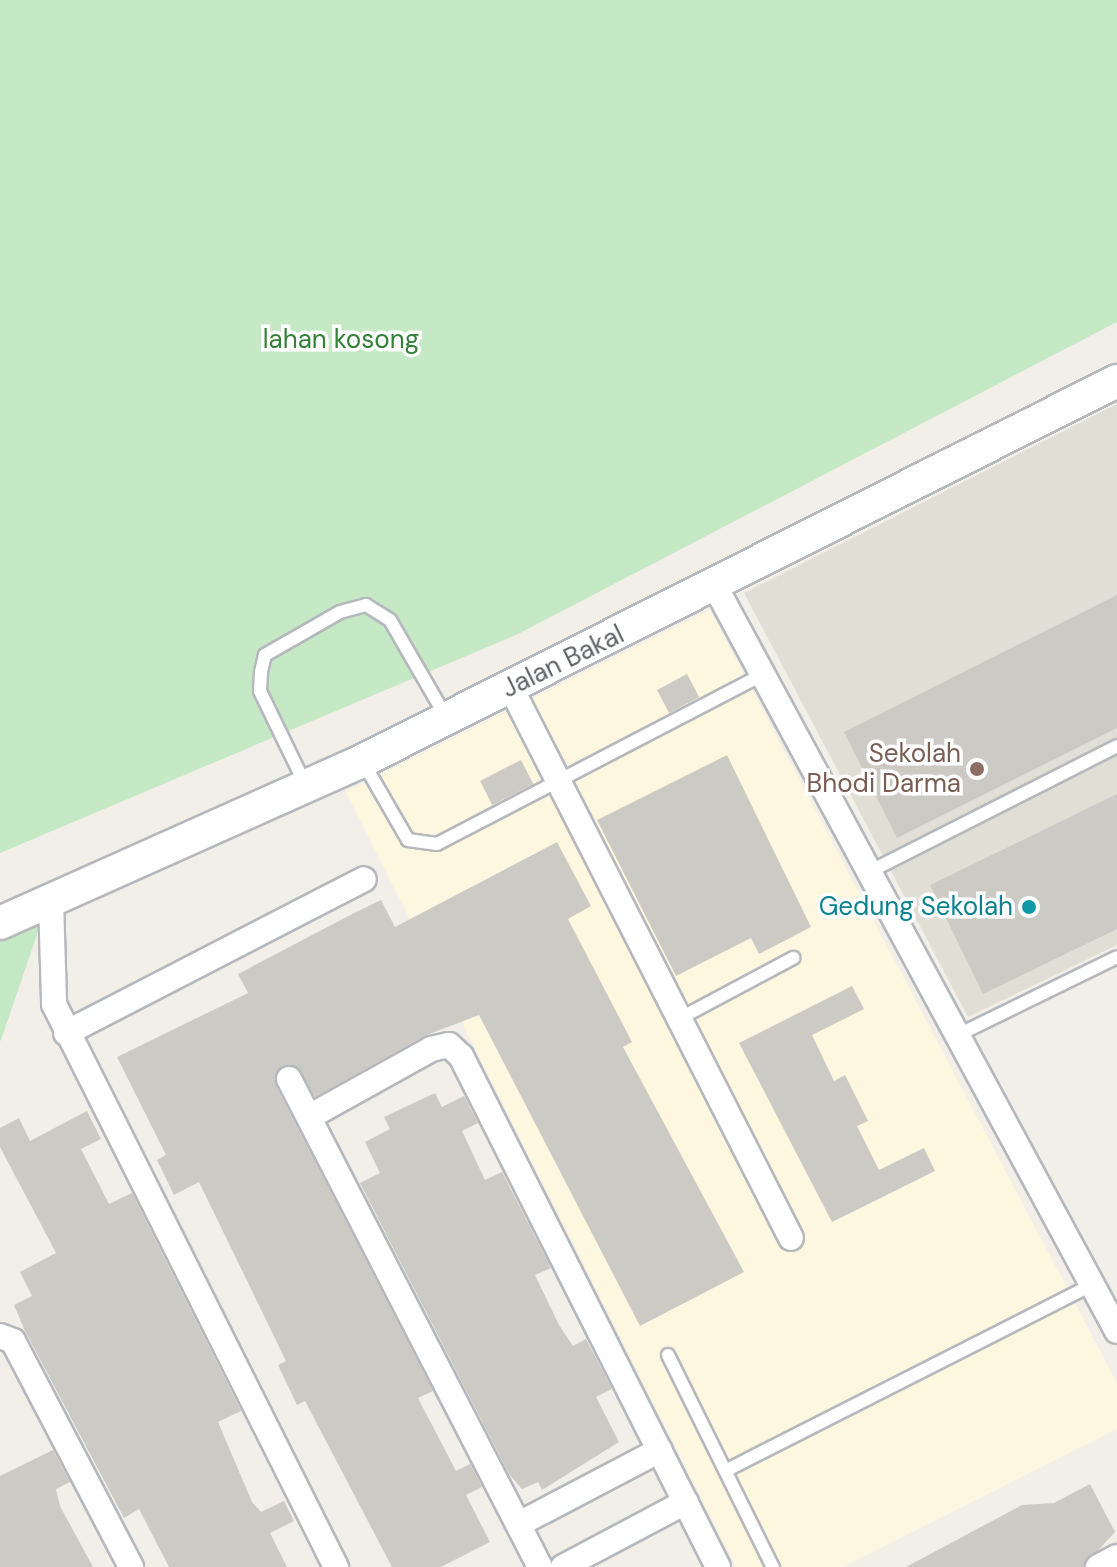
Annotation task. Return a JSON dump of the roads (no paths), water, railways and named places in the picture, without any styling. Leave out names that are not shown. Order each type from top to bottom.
[{"type":"street","name":"Jalan Bakal","points":[[0,923],[362,761],[716,588],[1117,381]]},
{"type":"street","points":[[716,588],[1117,1331]]},
{"type":"street","points":[[511,688],[677,1020],[791,1238]]},
{"type":"street","points":[[66,1033],[364,879]]},
{"type":"street","points":[[51,900],[54,1004],[66,1033],[336,1567]]},
{"type":"street","points":[[309,1117],[449,1045],[718,1567]]},
{"type":"street","points":[[289,1079],[519,1524],[532,1565]]},
{"type":"street","points":[[0,1336],[13,1341],[131,1567]]},
{"type":"street","points":[[519,1524],[660,1450]]},
{"type":"street","points":[[563,1567],[686,1502]]},
{"type":"street","points":[[1098,1567],[1117,1557]]},
{"type":"lane","points":[[306,786],[260,691],[261,672],[265,655],[340,612],[366,605],[390,620],[447,718]]},
{"type":"lane","points":[[362,761],[399,827],[421,847],[559,783],[763,674]]},
{"type":"lane","points":[[871,871],[1117,746]]},
{"type":"lane","points":[[956,1036],[1117,957]]},
{"type":"lane","points":[[677,1020],[793,958]]},
{"type":"lane","points":[[727,1470],[1092,1285]]},
{"type":"lane","points":[[668,1355],[773,1567]]},
{"type":"place","name":"Sekolah Bhodi Darma","points":[[977,769]]},
{"type":"place","name":"Gedung Sekolah","points":[[1029,907]]},
{"type":"park label","name":"lahan kosong","points":[[341,340]]}]
